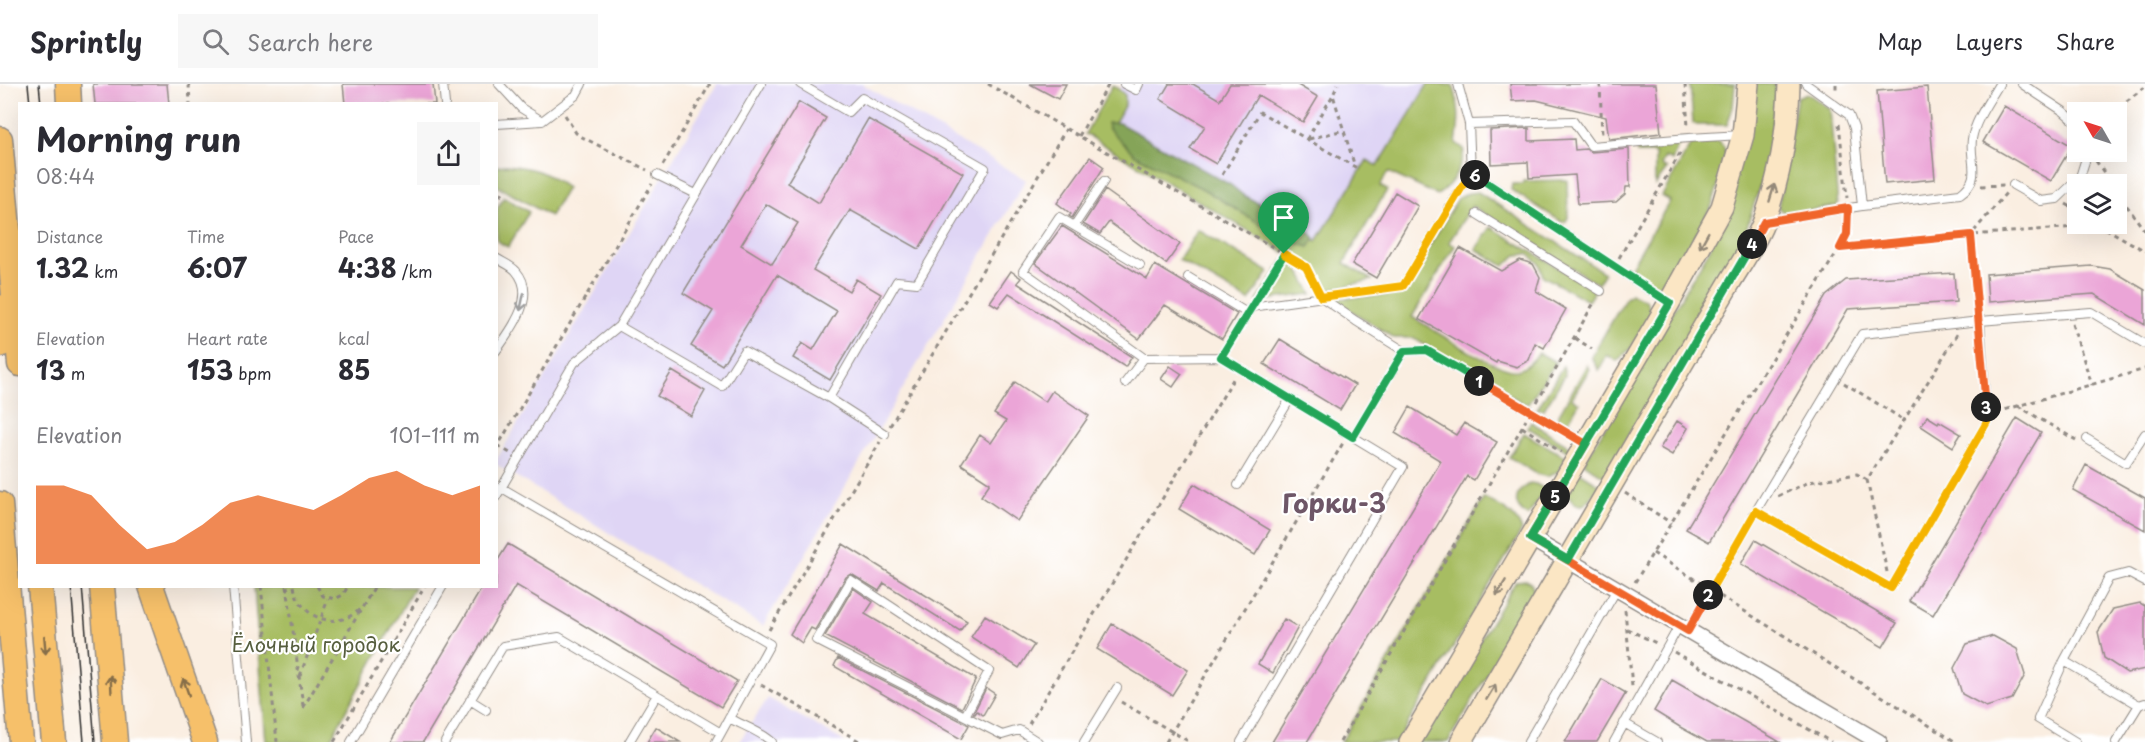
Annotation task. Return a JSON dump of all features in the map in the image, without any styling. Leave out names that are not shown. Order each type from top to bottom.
[{"type":"main road","points":[[68,84],[69,102]]},
{"type":"main road","points":[[1410,742],[1670,303],[1722,207],[1743,135],[1748,84]]},
{"type":"main road","points":[[1461,742],[1764,222],[1779,171],[1788,119],[1789,84]]},
{"type":"main road","points":[[0,139],[3,202],[18,343]]},
{"type":"main road","points":[[0,345],[8,239]]},
{"type":"main road","points":[[0,504],[21,742]]},
{"type":"main road","points":[[40,588],[54,742]]},
{"type":"main road","points":[[102,588],[115,742]]},
{"type":"main road","points":[[152,588],[205,742]]},
{"type":"street","points":[[1530,538],[1879,742]]},
{"type":"lane","points":[[443,84],[445,102]]},
{"type":"lane","points":[[499,84],[522,108],[542,121]]},
{"type":"lane","points":[[498,124],[542,121],[576,95],[582,84]]},
{"type":"lane","points":[[498,494],[574,363],[619,326],[761,84]]},
{"type":"lane","points":[[800,84],[848,112],[862,98],[985,168],[917,283],[897,281],[829,398]]},
{"type":"lane","points":[[1124,84],[1136,90],[1139,84]]},
{"type":"lane","points":[[1188,278],[1249,310],[1403,286],[1471,172],[1469,124],[1458,84]]},
{"type":"lane","points":[[1806,84],[1849,116],[1854,128],[1862,206]]},
{"type":"lane","points":[[1764,222],[1848,208],[1960,194],[1970,187],[1974,179],[1972,138],[1999,84]]},
{"type":"lane","points":[[2022,84],[2067,114]]},
{"type":"lane","points":[[1469,124],[1573,121],[1591,146],[1743,135]]},
{"type":"lane","points":[[2013,185],[2041,201],[2057,199],[2080,177],[2085,162]]},
{"type":"lane","points":[[1471,172],[1670,303]]},
{"type":"lane","points":[[657,175],[696,194]]},
{"type":"lane","points":[[1074,226],[1104,181]]},
{"type":"lane","points":[[1477,214],[1600,291]]},
{"type":"lane","points":[[1140,265],[1059,217],[1023,272],[1144,358],[1221,357],[1403,467],[1241,742]]},
{"type":"lane","points":[[498,259],[516,271],[524,286],[524,303],[510,331],[498,348]]},
{"type":"lane","points":[[1321,297],[1404,351],[1426,350],[1586,444]]},
{"type":"lane","points":[[1221,357],[1249,310]]},
{"type":"lane","points":[[1614,742],[1667,648],[1684,629],[1711,591],[1862,334],[1965,322],[2091,312],[2145,344]]},
{"type":"lane","points":[[1758,508],[1891,588],[1987,422],[1980,321]]},
{"type":"lane","points":[[619,326],[722,386],[744,351],[829,398],[885,434]]},
{"type":"lane","points":[[1351,435],[1404,351]]},
{"type":"lane","points":[[1125,383],[1144,358]]},
{"type":"lane","points":[[1238,485],[1290,399]]},
{"type":"lane","points":[[2087,440],[2126,463],[2145,434]]},
{"type":"lane","points":[[502,488],[770,644],[716,742]]},
{"type":"lane","points":[[2076,742],[2038,719],[2064,661],[2109,578],[2128,573],[2145,582]]},
{"type":"lane","points":[[965,716],[989,671],[851,580],[816,640],[965,716],[1000,738],[1019,730],[1038,742]]},
{"type":"lane","points":[[233,588],[246,742]]},
{"type":"lane","points":[[351,742],[442,588]]},
{"type":"lane","points":[[1528,742],[1622,592]]},
{"type":"lane","points":[[445,742],[503,646],[559,637],[721,733]]},
{"type":"lane","points":[[2064,661],[2142,704],[2116,742]]},
{"type":"lane","points":[[1084,742],[1117,688]]},
{"type":"lane","points":[[629,742],[657,695]]},
{"type":"lane","points":[[470,700],[486,710]]},
{"type":"lane","points":[[729,718],[747,728],[762,732],[772,742]]},
{"type":"lane","points":[[1624,723],[1656,742]]},
{"type":"path","points":[[189,84],[190,102]]},
{"type":"path","points":[[498,446],[710,84]]},
{"type":"path","points":[[988,84],[1306,267],[1321,297]]},
{"type":"path","points":[[1079,136],[1109,84]]},
{"type":"path","points":[[1307,139],[1338,84]]},
{"type":"path","points":[[1600,84],[1602,145]]},
{"type":"path","points":[[1634,704],[1622,592],[1653,553],[1847,234],[1848,208],[1836,84]]},
{"type":"path","points":[[2125,102],[2145,87]]},
{"type":"path","points":[[1222,175],[1260,112],[1355,166],[1333,95]]},
{"type":"path","points":[[560,106],[576,133],[657,175]]},
{"type":"path","points":[[763,640],[1066,129]]},
{"type":"path","points":[[1307,139],[1344,130]]},
{"type":"path","points":[[1970,187],[2013,185]]},
{"type":"path","points":[[1980,321],[1971,235],[2013,185]]},
{"type":"path","points":[[498,201],[506,188]]},
{"type":"path","points":[[2127,206],[2145,231]]},
{"type":"path","points":[[1840,248],[2067,227]]},
{"type":"path","points":[[2117,234],[2145,251]]},
{"type":"path","points":[[1249,310],[1284,254]]},
{"type":"path","points":[[2069,313],[2092,385]]},
{"type":"path","points":[[1891,588],[1867,480],[1965,322]]},
{"type":"path","points":[[1575,338],[1592,348]]},
{"type":"path","points":[[1024,733],[1240,368]]},
{"type":"path","points":[[1987,415],[2145,369]]},
{"type":"path","points":[[1836,378],[1904,420]]},
{"type":"path","points":[[2018,406],[2078,441],[2087,440]]},
{"type":"path","points":[[1166,742],[1351,435]]},
{"type":"path","points":[[1758,508],[1809,482],[1857,474],[1867,480]]},
{"type":"path","points":[[1653,553],[1956,742]]},
{"type":"path","points":[[261,588],[277,742]]},
{"type":"path","points":[[287,588],[303,708],[372,588]]},
{"type":"path","points":[[295,588],[302,606],[313,616],[321,619],[335,621],[350,617],[366,602]]},
{"type":"path","points":[[318,588],[320,594],[328,599],[340,597],[347,588]]},
{"type":"path","points":[[334,742],[424,588]]},
{"type":"path","points":[[300,677],[328,599]]},
{"type":"path","points":[[1627,629],[1667,648],[1831,742]]},
{"type":"path","points":[[268,648],[296,644]]},
{"type":"path","points":[[751,679],[861,742]]},
{"type":"path","points":[[1112,697],[1190,742]]},
{"type":"shaded area","points":[[717,84],[862,84],[1026,180],[763,626],[498,466],[498,457]]},
{"type":"shaded area","points":[[1123,84],[1428,84],[1317,267],[1091,138]]},
{"type":"shaded area","points":[[768,698],[845,742],[739,742]]},
{"type":"green space","points":[[1428,84],[1453,85],[1459,114],[1456,143],[1464,149],[1456,175],[1437,195],[1388,172],[1380,186],[1387,190],[1344,263],[1372,280],[1324,291],[1311,268],[1085,134],[1112,86],[1117,88],[1125,95],[1125,104],[1115,123],[1317,241],[1367,160],[1378,166]]},
{"type":"green space","points":[[1690,84],[1735,84],[1733,107],[1727,125],[1693,123]]},
{"type":"green space","points":[[1754,84],[1777,84],[1769,157],[1746,230],[1736,254],[1604,477],[1584,463],[1711,247]]},
{"type":"green space","points":[[1807,93],[1830,109],[1838,206],[1786,214],[1778,208],[1797,97]]},
{"type":"green space","points":[[1107,123],[1119,123],[1231,185],[1243,195],[1307,229],[1315,238],[1309,247],[1286,240],[1203,189],[1135,155],[1108,128]]},
{"type":"green space","points":[[1712,141],[1723,146],[1727,156],[1712,205],[1674,275],[1658,286],[1648,284],[1630,273],[1631,267],[1670,201],[1662,196],[1692,142]]},
{"type":"green space","points":[[1679,144],[1672,161],[1665,157],[1661,165],[1667,169],[1655,185],[1655,153],[1637,153],[1637,147]]},
{"type":"green space","points":[[498,166],[525,167],[539,171],[567,188],[550,216],[498,187]]},
{"type":"green space","points":[[1567,180],[1568,218],[1565,222],[1511,190],[1512,184],[1523,184],[1523,181]]},
{"type":"green space","points":[[1478,192],[1604,274],[1598,284],[1472,206],[1449,242],[1455,246],[1412,317],[1495,365],[1517,370],[1530,363],[1539,353],[1556,362],[1528,404],[1413,338],[1394,338],[1333,299],[1398,294],[1406,286],[1458,198]]},
{"type":"green space","points":[[504,197],[529,212],[508,247],[498,242],[498,207]]},
{"type":"green space","points":[[1491,227],[1595,290],[1588,301],[1543,276],[1539,263],[1528,254],[1517,255],[1504,266],[1476,249]]},
{"type":"green space","points":[[1198,230],[1269,272],[1249,301],[1179,260]]},
{"type":"green space","points":[[1284,260],[1298,268],[1312,294],[1257,301]]},
{"type":"green space","points":[[1631,294],[1646,300],[1651,312],[1631,348],[1617,361],[1607,355],[1599,370],[1591,357],[1625,299]]},
{"type":"green space","points":[[1587,365],[1589,370],[1572,398],[1579,403],[1565,427],[1558,422],[1558,416]]},
{"type":"green space","points":[[1563,366],[1565,375],[1544,409],[1537,409]]},
{"type":"green space","points":[[1531,422],[1565,443],[1571,450],[1569,452],[1527,427]]},
{"type":"green space","points":[[1524,433],[1566,457],[1559,471],[1547,477],[1537,474],[1509,457]]},
{"type":"green space","points":[[1578,471],[1600,485],[1589,500],[1581,505],[1572,500],[1567,493]]},
{"type":"green space","points":[[1530,483],[1545,489],[1528,516],[1519,508],[1517,500],[1521,491]]},
{"type":"green space","points":[[1484,498],[1511,514],[1522,530],[1397,742],[1341,742]]},
{"type":"green space","points":[[1526,580],[1531,583],[1535,593],[1448,742],[1418,742],[1516,581]]},
{"type":"green space","name":"Ёлочный городок","points":[[254,588],[413,588],[329,742],[266,742]]},
{"type":"building","points":[[93,84],[167,84],[169,102],[95,102]]},
{"type":"building","points":[[343,84],[433,84],[435,102],[345,102]]},
{"type":"building","points":[[1030,84],[1066,84],[1058,99]]},
{"type":"building","points":[[1169,84],[1193,84],[1220,100],[1230,84],[1296,84],[1318,97],[1303,122],[1258,95],[1216,164],[1190,149],[1205,126],[1160,99]]},
{"type":"building","points":[[1510,84],[1656,84],[1661,133],[1609,139],[1606,117],[1536,100],[1512,101]]},
{"type":"building","points":[[1927,87],[1935,179],[1885,184],[1877,91]]},
{"type":"building","points":[[799,102],[826,118],[787,183],[819,203],[868,119],[963,173],[919,249],[850,210],[813,270],[849,291],[856,279],[881,294],[830,380],[793,358],[802,343],[813,350],[837,311],[777,275],[722,365],[691,346],[713,311],[683,293]],"holes":[[[766,204],[798,223],[772,264],[741,245]]]},
{"type":"building","points":[[2004,106],[2067,143],[2067,154],[2051,181],[1983,142]]},
{"type":"building","points":[[1529,128],[1529,141],[1574,139],[1575,150],[1586,149],[1591,152],[1629,149],[1630,187],[1626,187],[1625,194],[1616,202],[1578,204],[1575,175],[1529,178],[1528,162],[1491,164],[1490,130]]},
{"type":"building","points":[[1090,157],[1104,167],[1072,218],[1069,216],[1071,214],[1057,203]]},
{"type":"building","points":[[1105,190],[1180,244],[1166,264],[1109,222],[1100,234],[1083,224]]},
{"type":"building","points":[[1395,192],[1418,206],[1376,278],[1352,264]]},
{"type":"building","points":[[1062,226],[1147,279],[1155,265],[1237,314],[1222,339],[1165,305],[1139,339],[1035,263]]},
{"type":"building","points":[[1460,248],[1501,271],[1520,260],[1533,264],[1540,277],[1536,291],[1566,309],[1544,348],[1535,343],[1529,360],[1517,367],[1497,361],[1496,363],[1419,319]]},
{"type":"building","points":[[2092,266],[2110,269],[2145,290],[2145,325],[2094,294],[1988,302],[1986,274]]},
{"type":"building","points":[[1011,271],[1021,278],[1017,283],[1132,357],[1125,367],[1009,293],[998,307],[990,302]]},
{"type":"building","points":[[1954,273],[1956,302],[1848,309],[1709,542],[1686,529],[1826,296],[1846,280]]},
{"type":"building","points":[[1280,339],[1355,385],[1340,410],[1264,364]]},
{"type":"building","points":[[1170,366],[1182,374],[1173,387],[1161,379]]},
{"type":"building","points":[[672,371],[705,391],[691,416],[657,396]]},
{"type":"building","points":[[1015,382],[1045,402],[1052,391],[1089,416],[1017,521],[981,496],[990,483],[961,464],[980,435],[991,443],[1006,421],[994,414]]},
{"type":"building","points":[[1410,407],[1456,435],[1464,423],[1497,442],[1474,480],[1467,476],[1307,742],[1272,742],[1441,461],[1395,433]]},
{"type":"building","points":[[1927,416],[1961,434],[1953,447],[1921,426]]},
{"type":"building","points":[[2017,418],[2041,433],[1933,615],[1909,601]]},
{"type":"building","points":[[1677,421],[1688,428],[1672,455],[1660,448]]},
{"type":"building","points":[[2086,465],[2145,498],[2145,530],[2073,490]]},
{"type":"building","points":[[1194,484],[1270,530],[1255,555],[1179,509]]},
{"type":"building","points":[[1755,540],[1897,623],[1883,647],[1741,564]]},
{"type":"building","points":[[508,544],[737,681],[721,707],[516,585],[423,742],[390,742],[482,588],[498,588],[498,560]]},
{"type":"building","points":[[843,544],[967,621],[960,631],[884,583],[879,591],[851,574],[846,577],[815,630],[811,628],[802,643],[790,634]]},
{"type":"building","points":[[853,588],[873,602],[865,614],[976,679],[962,708],[825,636]]},
{"type":"building","points":[[2140,603],[2145,606],[2145,669],[2127,673],[2104,658],[2098,632],[2113,609]]},
{"type":"building","points":[[985,615],[1034,645],[1019,668],[971,637]]},
{"type":"building","points":[[1284,619],[1298,627],[1273,673],[1258,664]]},
{"type":"building","points":[[1112,624],[1188,670],[1172,695],[1097,649]]},
{"type":"building","points":[[1993,636],[2017,649],[2025,675],[2012,699],[1986,707],[1962,694],[1954,668],[1967,644]]},
{"type":"building","points":[[838,658],[969,725],[961,739],[834,666]]},
{"type":"building","points":[[1602,679],[1626,693],[1597,742],[1565,742]]},
{"type":"building","points":[[1672,680],[1780,742],[1707,742],[1680,727],[1654,711]]},
{"type":"building","points":[[986,688],[995,694],[983,715],[977,711],[973,714]]},
{"type":"building","points":[[656,727],[680,742],[647,742]]},
{"type":"tram line","points":[[28,84],[30,102]]},
{"type":"tram line","points":[[39,84],[41,102]]},
{"type":"tram line","points":[[71,588],[84,742]]},
{"type":"tram line","points":[[82,588],[95,742]]},
{"type":"district","name":"Горки-3","points":[[1334,504]]},
{"type":"route","points":[[1284,254],[1221,357],[1353,437],[1404,351],[1426,350],[1550,423],[1586,444],[1530,538],[1688,631],[1756,511],[1891,588],[1987,422],[1971,235],[1840,248],[1847,234],[1848,208],[1764,222],[1568,560],[1530,538],[1670,303],[1471,172],[1403,286],[1321,297],[1306,267],[1284,254]]}]
